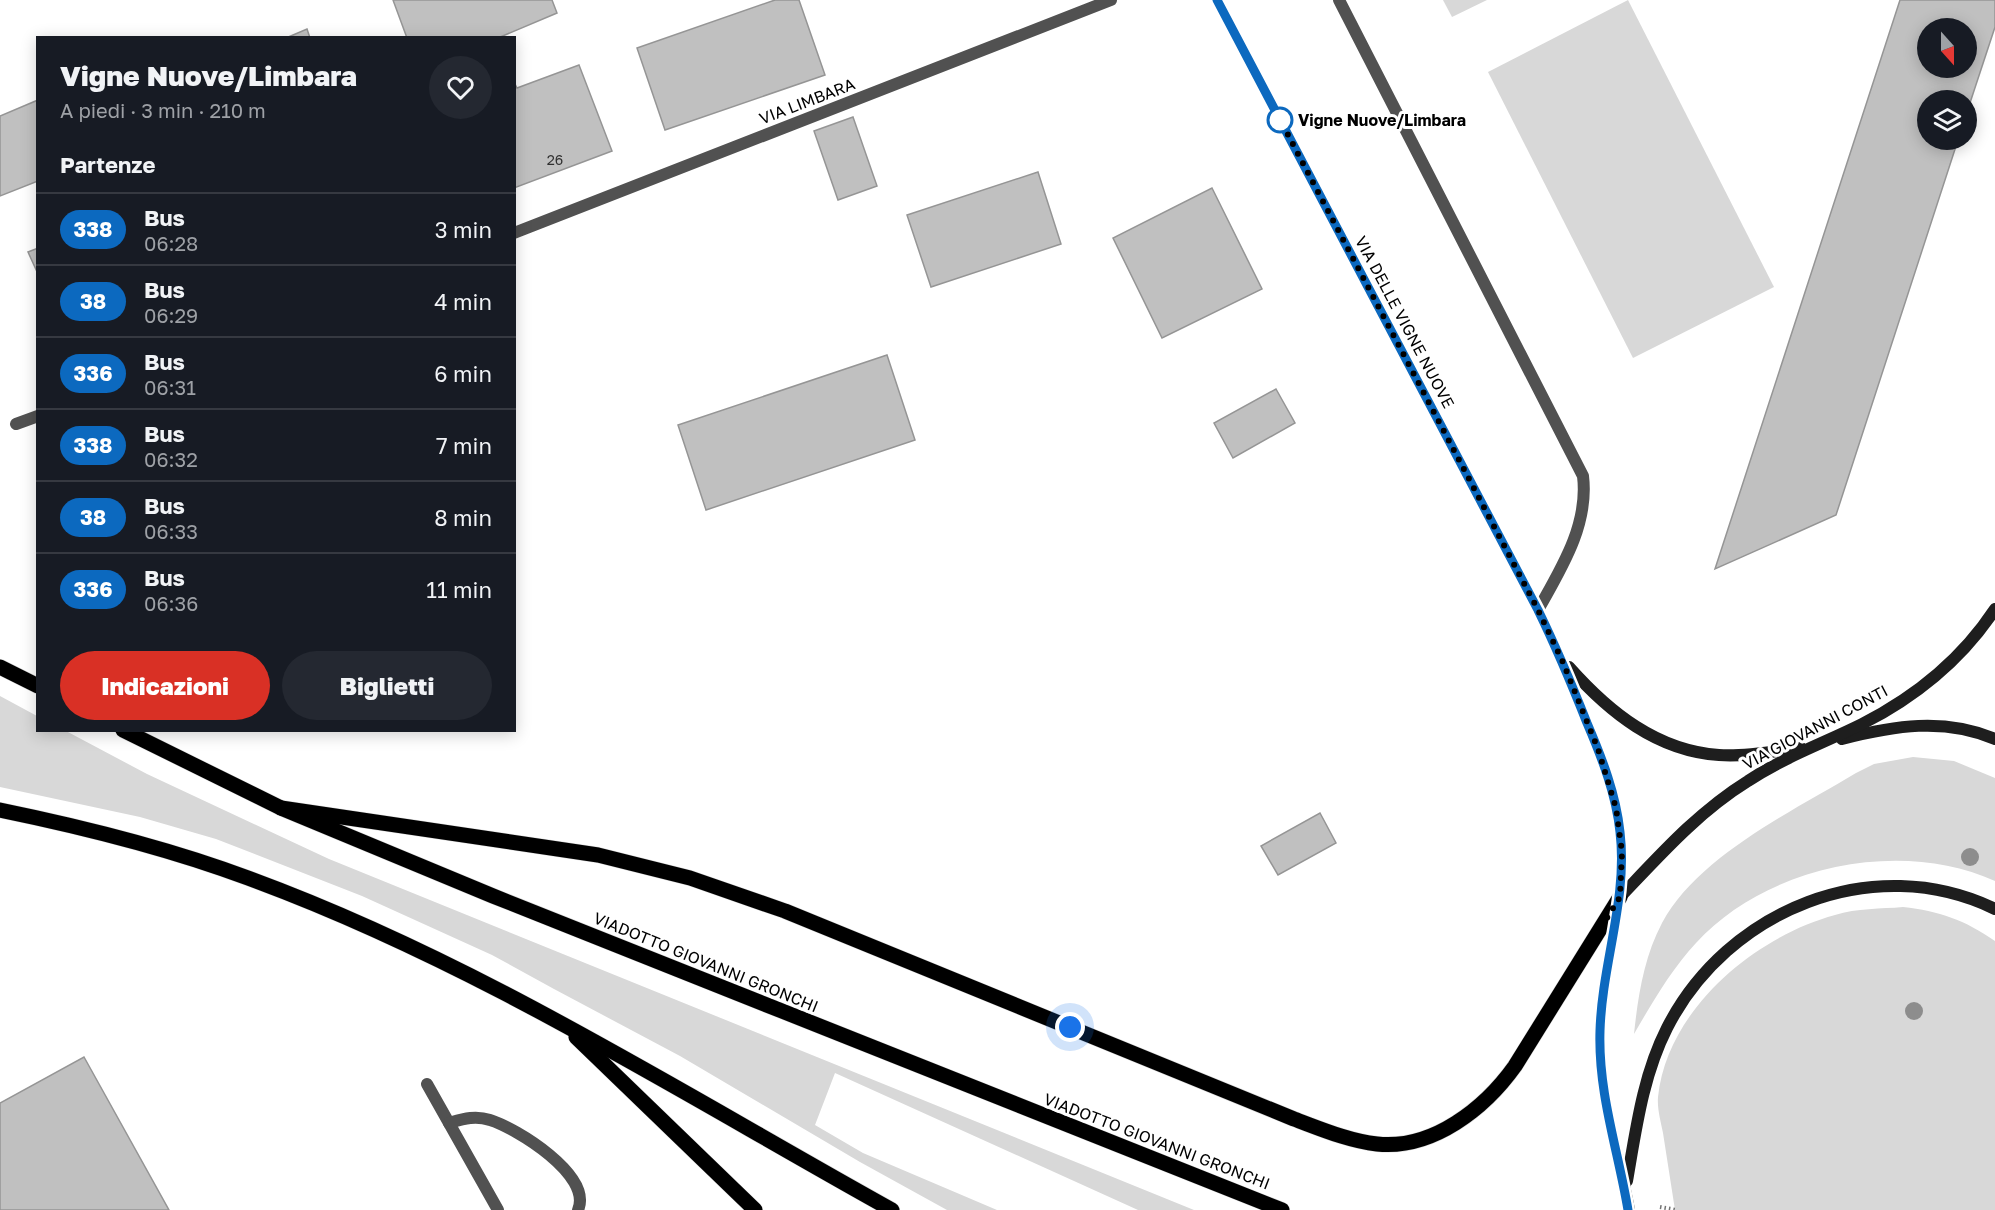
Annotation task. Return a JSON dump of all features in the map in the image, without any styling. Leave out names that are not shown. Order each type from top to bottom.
[{"type":"main road","name":"VIA DELLE VIGNE NUOVE","points":[[1217,0],[1538,610],[1562,660],[1608,775],[1616,808],[1622,852],[1620,897],[1604,991],[1600,1058],[1605,1106],[1626,1186],[1629,1210]]},
{"type":"main road","name":"VIA GIOVANNI CONTI","points":[[1620,897],[1700,816],[1748,780],[1809,747],[1881,713],[1933,678],[1958,655],[1995,609]]},
{"type":"main road","name":"VIA DELLE VIGNE NUOVE","points":[[1562,660],[1620,717],[1643,732],[1678,747],[1721,755],[1809,747]]},
{"type":"main road","points":[[0,667],[36,685]]},
{"type":"main road","points":[[1809,747],[1870,732],[1925,725],[1954,726],[1995,739]]},
{"type":"main road","name":"VIADOTTO GIOVANNI GRONCHI","points":[[127,732],[281,808],[493,896],[1282,1210]]},
{"type":"main road","points":[[281,808],[598,855],[690,878],[785,911],[1294,1119],[1353,1139],[1381,1144],[1423,1137],[1460,1122],[1498,1090],[1620,897]]},
{"type":"main road","points":[[0,810],[142,844],[248,878],[366,927],[457,969],[563,1024],[892,1210]]},
{"type":"main road","points":[[1626,1186],[1641,1105],[1655,1054],[1667,1027],[1698,981],[1718,958],[1748,934],[1770,919],[1808,900],[1859,889],[1889,887],[1945,892],[1966,897],[1995,909]]},
{"type":"main road","points":[[563,1024],[623,1085],[755,1210]]},
{"type":"street","name":"VIA LIMBARA","points":[[516,232],[1111,0]]},
{"type":"street","points":[[1339,0],[1583,476],[1585,494],[1576,535],[1562,569],[1538,610]]},
{"type":"street","points":[[16,424],[36,417]]},
{"type":"street","points":[[427,1084],[498,1210]]},
{"type":"street","points":[[449,1123],[470,1116],[489,1120],[526,1137],[550,1154],[570,1176],[578,1192],[580,1206],[578,1210]]},
{"type":"shaded area","points":[[1443,0],[1487,0],[1452,17]]},
{"type":"shaded area","points":[[1628,0],[1774,287],[1633,358],[1488,72]]},
{"type":"shaded area","points":[[0,696],[36,715],[36,732],[68,732],[147,774],[329,859],[1194,1210],[1138,1210],[835,1073],[815,1125],[863,1153],[997,1210],[947,1210],[860,1162],[680,1056],[492,955],[362,896],[216,839],[140,817],[0,787]]},
{"type":"shaded area","points":[[1913,757],[1954,761],[1995,778],[1995,881],[1958,868],[1918,862],[1877,861],[1836,867],[1796,878],[1759,895],[1725,916],[1696,943],[1670,975],[1634,1034],[1643,977],[1656,936],[1678,899],[1699,877],[1723,856],[1776,819],[1856,773],[1874,764]]},
{"type":"shaded area","points":[[1903,907],[1951,918],[1973,927],[1995,941],[1995,1210],[1675,1210],[1658,1097],[1665,1065],[1678,1035],[1697,1007],[1746,959],[1774,940],[1835,915],[1869,909]]},
{"type":"building","points":[[393,0],[552,0],[557,13],[503,36],[406,36]]},
{"type":"building","points":[[775,0],[799,0],[825,75],[665,130],[637,48]]},
{"type":"building","points":[[1900,0],[1995,0],[1995,27],[1974,90],[1917,90],[1917,150],[1955,150],[1836,515],[1715,569]]},
{"type":"building","points":[[307,29],[309,36],[291,36]]},
{"type":"building","points":[[579,65],[612,151],[516,187],[516,86],[517,88]]},
{"type":"building","points":[[36,101],[36,182],[0,196],[0,116]]},
{"type":"building","points":[[853,117],[877,186],[838,200],[814,131]]},
{"type":"building","points":[[1038,172],[1061,244],[931,287],[907,215]]},
{"type":"building","points":[[1212,188],[1262,289],[1162,338],[1113,238]]},
{"type":"building","points":[[36,249],[36,270],[28,252]]},
{"type":"building","points":[[887,355],[915,440],[706,510],[678,425]]},
{"type":"building","points":[[1276,389],[1295,423],[1233,458],[1214,423]]},
{"type":"building","points":[[1320,813],[1336,843],[1278,875],[1261,846]]},
{"type":"building","points":[[84,1057],[169,1210],[0,1210],[0,1103]]},
{"type":"bus line","name":"338","points":[[1217,0],[1538,610],[1562,660],[1608,775],[1620,829],[1622,874],[1604,991],[1600,1058],[1605,1106],[1626,1186],[1628,1210]]},
{"type":"place","name":"Vigne Nuove/Limbara","points":[[1280,120]]},
{"type":"route","points":[[1070,1027],[1320,1128],[1365,1142],[1381,1144],[1407,1141],[1460,1122],[1498,1090],[1620,897],[1622,874],[1620,829],[1608,775],[1562,660],[1538,610],[1276,112],[1280,120]]}]
